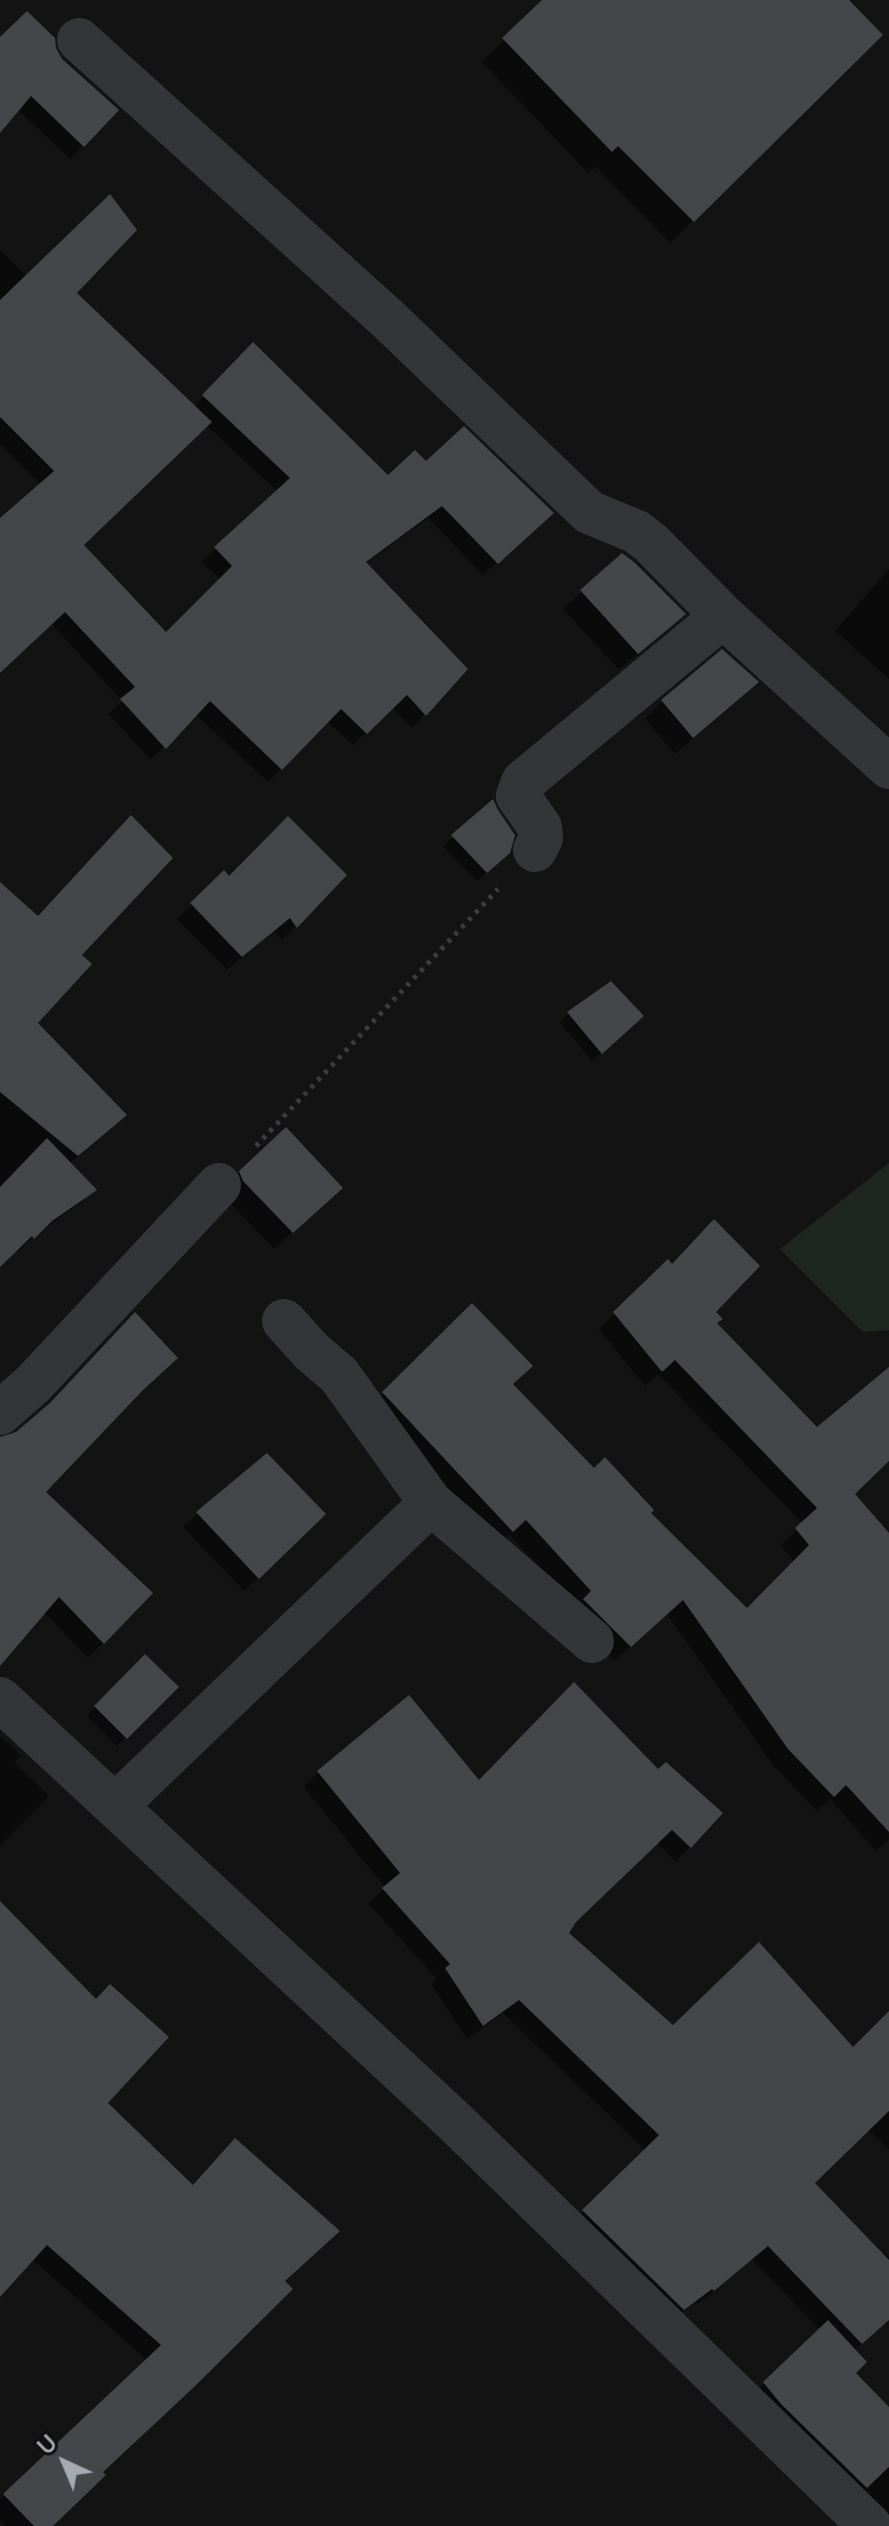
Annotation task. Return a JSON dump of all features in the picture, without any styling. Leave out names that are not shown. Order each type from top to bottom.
[{"type":"street","points":[[79,40],[390,321],[589,512],[637,532],[723,616],[889,767]]},
{"type":"street","points":[[535,850],[541,838],[540,827],[518,796],[523,782],[723,616]]},
{"type":"street","points":[[0,1413],[33,1384],[219,1185]]},
{"type":"street","points":[[284,1321],[339,1375],[431,1503],[592,1641]]},
{"type":"street","points":[[115,1806],[431,1503]]},
{"type":"street","points":[[0,1699],[454,2121],[870,2526]]},
{"type":"path","points":[[219,1185],[535,850]]},
{"type":"shaded area","points":[[889,1163],[889,1330],[863,1332],[780,1249]]},
{"type":"building","points":[[542,0],[849,0],[883,35],[694,222],[618,146],[612,152],[502,38]]},
{"type":"building","points":[[27,11],[55,38],[62,59],[119,110],[84,147],[31,96],[0,133],[0,37]]},
{"type":"building","points":[[110,194],[137,230],[77,293],[212,422],[84,545],[166,632],[232,566],[214,547],[290,478],[202,395],[253,342],[388,475],[415,450],[426,461],[464,426],[554,513],[498,564],[442,506],[366,562],[468,669],[426,716],[407,695],[367,734],[341,709],[282,770],[210,701],[166,749],[120,699],[135,687],[65,612],[0,673],[0,518],[54,471],[0,417],[0,300]]},
{"type":"building","points":[[622,553],[686,614],[638,654],[580,590]]},
{"type":"building","points":[[722,649],[759,682],[693,738],[661,700]]},
{"type":"building","points":[[493,799],[515,835],[510,853],[487,873],[451,835]]},
{"type":"building","points":[[131,815],[173,858],[82,955],[92,964],[38,1023],[127,1115],[78,1156],[0,1092],[0,882],[38,916]]},
{"type":"building","points":[[288,816],[347,875],[297,928],[290,918],[242,957],[190,903],[224,870],[229,876]]},
{"type":"building","points":[[611,981],[644,1016],[602,1054],[567,1012]]},
{"type":"building","points":[[286,1127],[343,1188],[293,1233],[243,1181],[239,1171]]},
{"type":"building","points":[[47,1138],[97,1190],[52,1221],[34,1239],[32,1236],[0,1267],[0,1187]]},
{"type":"building","points":[[714,1219],[760,1266],[716,1312],[723,1319],[717,1323],[817,1427],[889,1367],[889,1461],[855,1494],[889,1533],[889,1832],[846,1785],[834,1797],[788,1749],[683,1600],[631,1647],[583,1599],[591,1591],[526,1520],[513,1532],[382,1392],[472,1303],[533,1366],[513,1384],[594,1468],[605,1457],[654,1510],[651,1513],[747,1608],[809,1545],[795,1528],[817,1508],[675,1360],[662,1372],[613,1312],[668,1259],[672,1264]]},
{"type":"building","points":[[135,1312],[178,1358],[143,1390],[46,1492],[153,1593],[104,1644],[59,1597],[0,1666],[0,1437],[16,1432],[50,1403]]},
{"type":"building","points":[[267,1453],[326,1514],[259,1579],[196,1512]]},
{"type":"building","points":[[145,1654],[179,1687],[127,1739],[94,1706]]},
{"type":"building","points":[[574,1682],[658,1769],[666,1762],[723,1813],[691,1848],[672,1830],[576,1922],[569,1933],[673,2025],[759,1942],[853,2047],[889,2011],[889,2111],[815,2183],[889,2260],[889,2320],[862,2344],[768,2246],[714,2291],[712,2289],[684,2310],[582,2210],[659,2135],[519,2000],[483,2026],[445,1968],[450,1964],[382,1888],[400,1873],[317,1771],[409,1695],[479,1780]]},
{"type":"building","points":[[0,1901],[96,1999],[110,1984],[169,2037],[108,2103],[193,2185],[235,2138],[340,2231],[285,2281],[293,2289],[103,2472],[106,2475],[53,2526],[34,2526],[3,2494],[161,2345],[47,2245],[0,2297]]},
{"type":"building","points":[[828,2320],[867,2362],[856,2373],[889,2407],[889,2467],[867,2488],[781,2404],[763,2382]]}]
